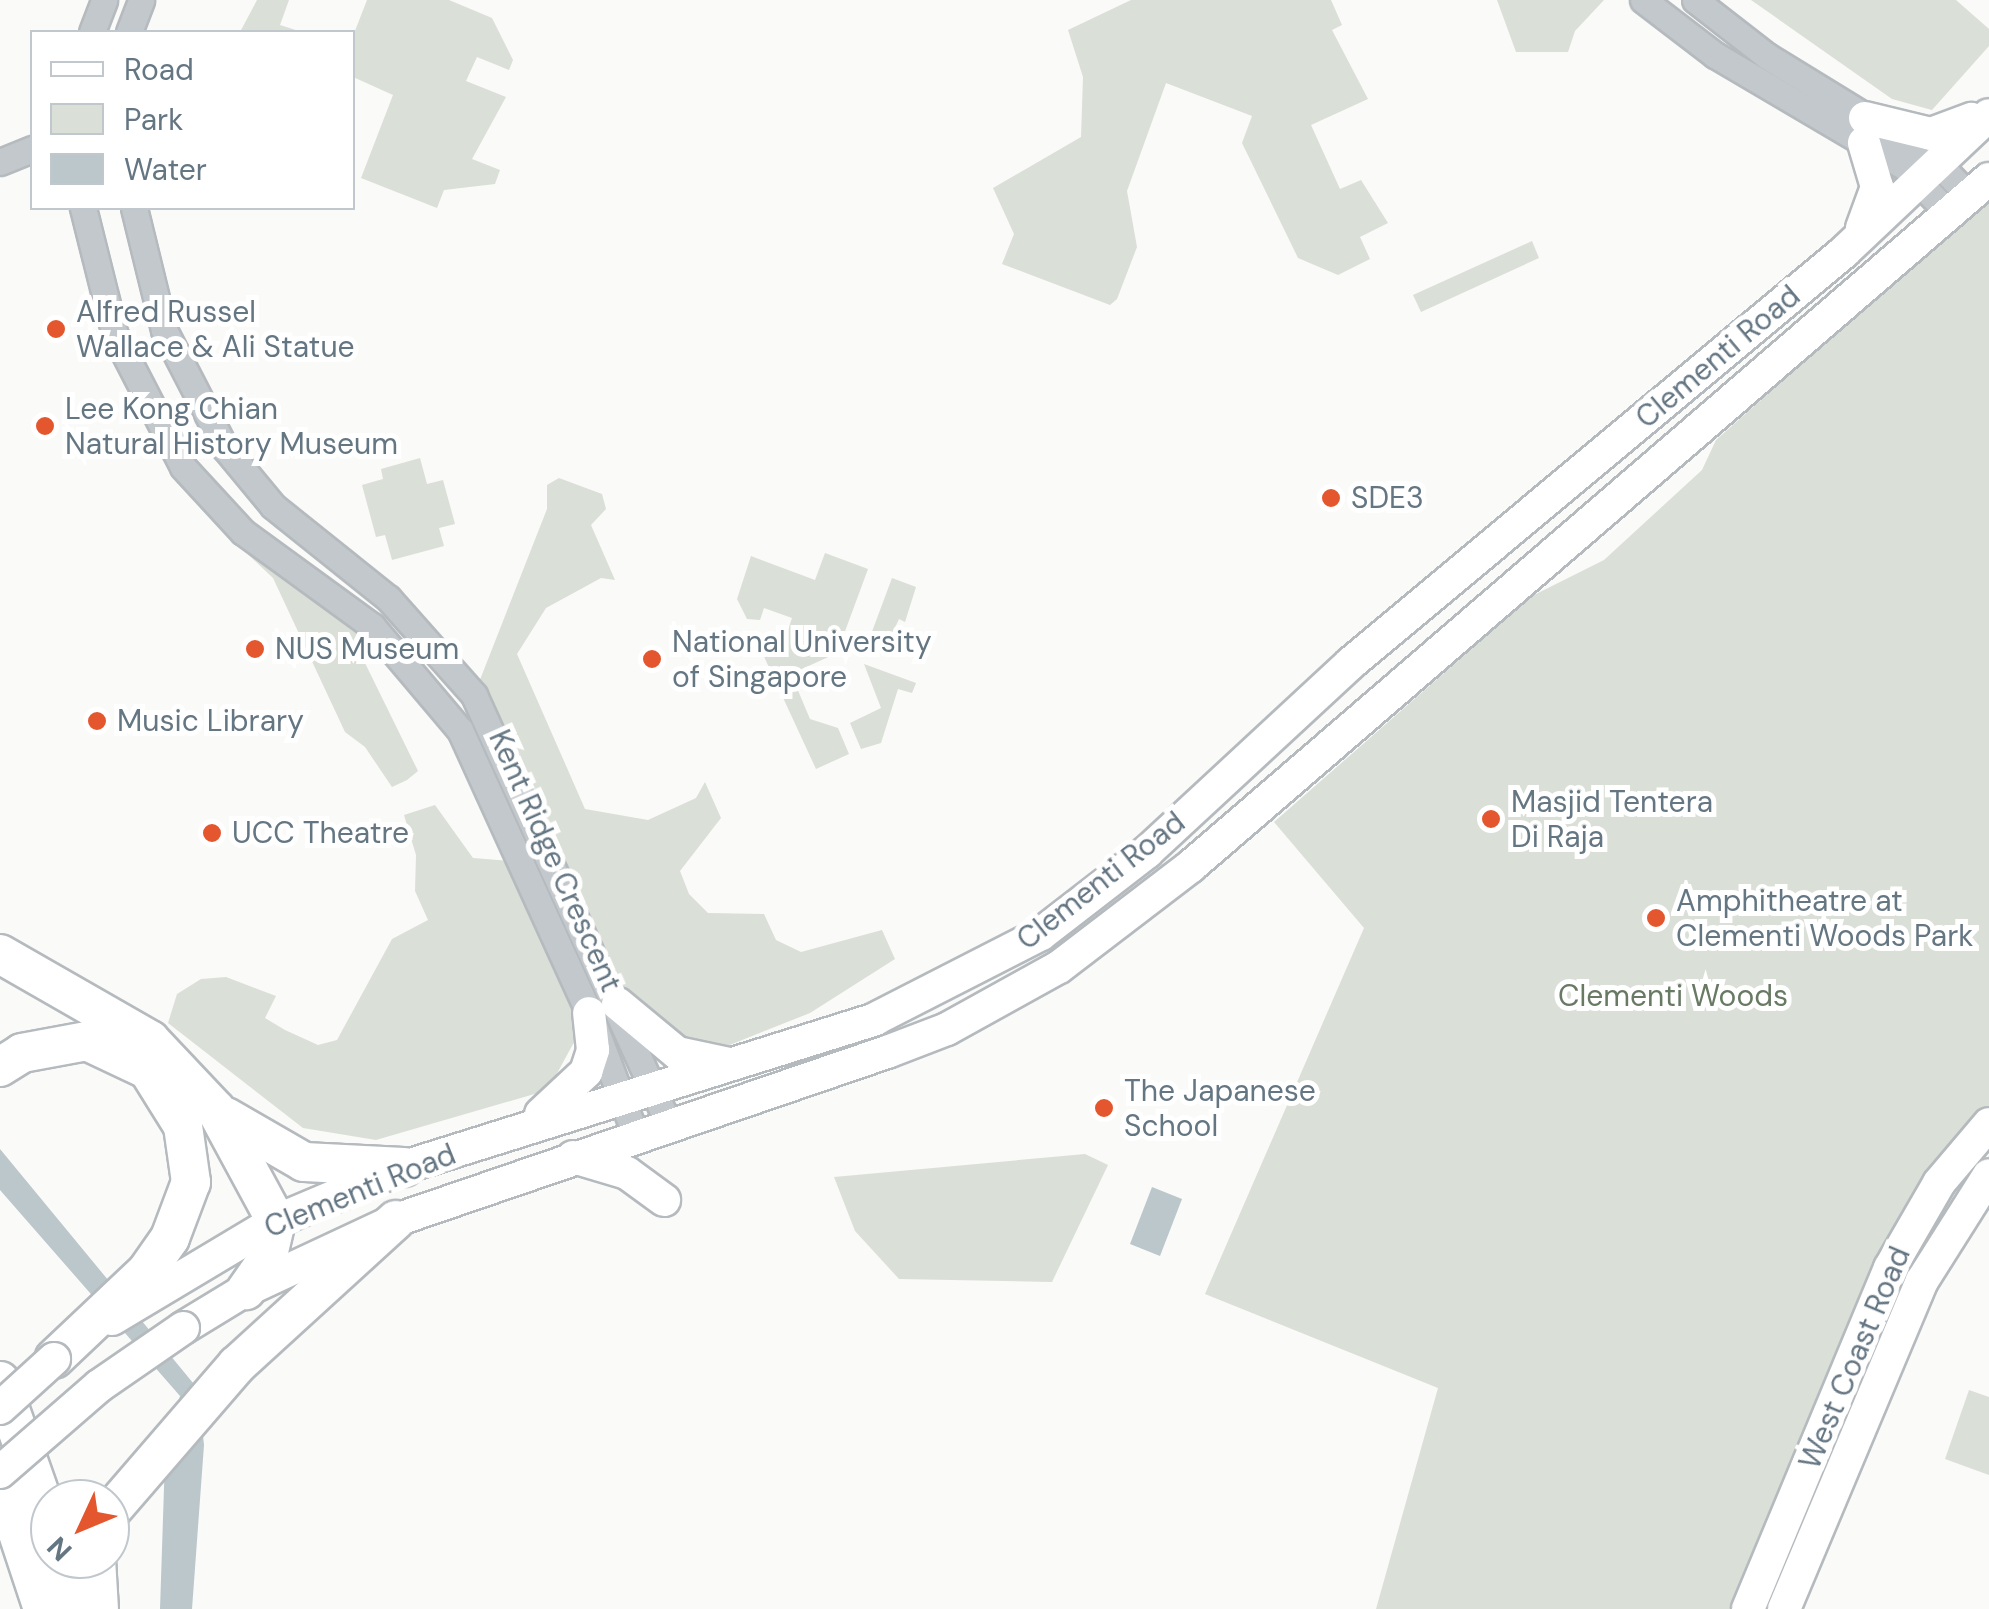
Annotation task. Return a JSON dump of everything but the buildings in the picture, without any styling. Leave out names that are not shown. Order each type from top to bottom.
[{"type":"highway","points":[[0,954],[150,1040],[216,1110],[276,1221],[267,1260],[244,1291]]},
{"type":"highway","points":[[0,1068],[22,1053],[87,1041],[148,1070],[183,1126],[191,1182],[184,1206],[148,1270],[54,1358]]},
{"type":"highway","points":[[216,1110],[304,1162],[404,1167]]},
{"type":"highway","points":[[130,1486],[237,1366],[396,1220]]},
{"type":"highway","points":[[0,1381],[35,1479]]},
{"type":"highway","points":[[0,1475],[43,1609]]},
{"type":"highway","points":[[68,1579],[77,1609]]},
{"type":"highway","points":[[97,1579],[98,1609]]},
{"type":"main road","points":[[1844,252],[1876,199],[1876,171],[1864,130],[1930,134],[1989,112]]},
{"type":"main road","name":"Clementi Road","points":[[0,1408],[54,1358],[276,1221],[404,1167],[875,1019],[1042,934],[1147,852],[1351,662],[1844,252],[1989,112]]},
{"type":"main road","name":"Clementi Road","points":[[0,1475],[100,1386],[244,1291],[396,1220],[948,1029],[1060,967],[1192,866],[1969,197]]},
{"type":"main road","points":[[513,1134],[574,1090],[586,1072],[603,1008],[677,1053],[734,1064]]},
{"type":"main road","name":"West Coast Road","points":[[1754,1607],[1894,1258],[1939,1183],[1989,1124]]},
{"type":"main road","points":[[573,1157],[627,1173],[664,1200]]},
{"type":"main road","name":"West Coast Road","points":[[1784,1609],[1922,1281],[1989,1175]]},
{"type":"street","points":[[93,30],[104,0]]},
{"type":"street","points":[[129,30],[141,0]]},
{"type":"street","points":[[1644,0],[1714,55],[1864,130],[1969,197]]},
{"type":"street","points":[[1699,3],[1864,130]]},
{"type":"street","name":"Kent Ridge Crescent","points":[[84,210],[115,335],[183,468],[243,532],[372,626],[460,730],[603,1008],[656,1088],[669,1125]]},
{"type":"street","name":"Kent Ridge Crescent","points":[[134,210],[164,330],[224,448],[273,506],[388,598],[474,696],[523,792],[603,1008],[621,1099],[636,1136]]},
{"type":"street","points":[[460,730],[474,696]]},
{"type":"street","points":[[490,790],[523,792]]},
{"type":"street","points":[[501,815],[523,792]]},
{"type":"green space","points":[[257,0],[289,0],[280,25],[296,30],[241,30]]},
{"type":"green space","points":[[367,0],[449,0],[492,18],[513,60],[509,70],[477,57],[466,81],[506,97],[472,159],[500,170],[495,184],[444,190],[437,208],[361,178],[393,95],[355,78],[355,31]]},
{"type":"green space","points":[[1131,0],[1331,0],[1342,25],[1332,30],[1368,99],[1311,125],[1340,189],[1361,180],[1388,223],[1360,237],[1370,259],[1338,275],[1298,258],[1242,143],[1252,116],[1166,83],[1127,191],[1137,247],[1117,299],[1110,305],[1002,264],[1014,234],[993,188],[1081,137],[1083,77],[1068,30]]},
{"type":"green space","points":[[1497,0],[1604,0],[1575,31],[1568,52],[1516,52]]},
{"type":"green space","points":[[1751,0],[1956,0],[1989,29],[1989,46],[1932,110],[1892,99]]},
{"type":"green space","name":"Clementi Woods","points":[[1989,197],[1989,1116],[1889,1254],[1731,1609],[1376,1609],[1438,1388],[1205,1294],[1364,928],[1274,822],[1532,596],[1604,560],[1702,470],[1716,440]]},
{"type":"green space","points":[[1532,241],[1539,258],[1421,312],[1413,295]]},
{"type":"green space","points":[[420,458],[427,484],[443,480],[455,524],[439,528],[444,546],[392,560],[385,535],[376,537],[362,485],[383,479],[381,469]]},
{"type":"green space","points":[[559,478],[602,494],[606,509],[591,525],[615,580],[601,578],[546,608],[517,654],[585,809],[648,820],[696,798],[705,782],[721,818],[680,871],[689,894],[708,913],[764,914],[776,940],[801,952],[882,930],[895,959],[810,1013],[722,1048],[639,1026],[474,695],[547,509],[547,485]]},
{"type":"green space","points":[[243,532],[365,634],[364,661],[418,771],[407,780],[392,787],[365,747],[345,732],[273,578],[235,542]]},
{"type":"green space","points":[[825,553],[868,569],[837,653],[791,674],[810,719],[838,728],[849,754],[816,769],[760,648],[782,648],[792,618],[764,608],[760,620],[747,619],[737,599],[751,556],[815,580]]},
{"type":"green space","points":[[892,578],[916,587],[905,622],[899,619],[888,643],[870,637]]},
{"type":"green space","points":[[864,664],[916,683],[912,693],[898,689],[881,743],[861,749],[850,723],[881,708]]},
{"type":"green space","points":[[435,805],[473,858],[521,862],[591,1036],[573,1044],[548,1090],[376,1140],[303,1128],[168,1023],[177,994],[201,979],[226,977],[276,996],[265,1018],[285,1030],[318,1045],[337,1040],[392,939],[428,920],[415,891],[416,855],[404,815]]},
{"type":"green space","points":[[1085,1154],[1108,1165],[1052,1282],[899,1279],[855,1231],[834,1177]]},
{"type":"green space","points":[[1969,1390],[1989,1397],[1989,1475],[1945,1459]]},
{"type":"water","points":[[0,1149],[198,1389],[204,1445],[192,1609],[160,1609],[165,1458],[180,1396],[0,1190]]},
{"type":"water","points":[[1152,1187],[1182,1199],[1160,1256],[1130,1244]]},
{"type":"place","name":"Alfred Russel Wallace & Ali Statue","points":[[56,329]]},
{"type":"place","name":"Lee Kong Chian Natural History Museum","points":[[45,426]]},
{"type":"place","name":"SDE3","points":[[1331,498]]},
{"type":"place","name":"NUS Museum","points":[[255,649]]},
{"type":"place","name":"National University of Singapore","points":[[652,659]]},
{"type":"place","name":"Music Library","points":[[97,721]]},
{"type":"place","name":"Masjid Tentera Di Raja","points":[[1491,819]]},
{"type":"place","name":"UCC Theatre","points":[[212,833]]},
{"type":"place","name":"Amphitheatre at Clementi Woods Park","points":[[1656,918]]},
{"type":"place","name":"The Japanese School","points":[[1104,1108]]}]
